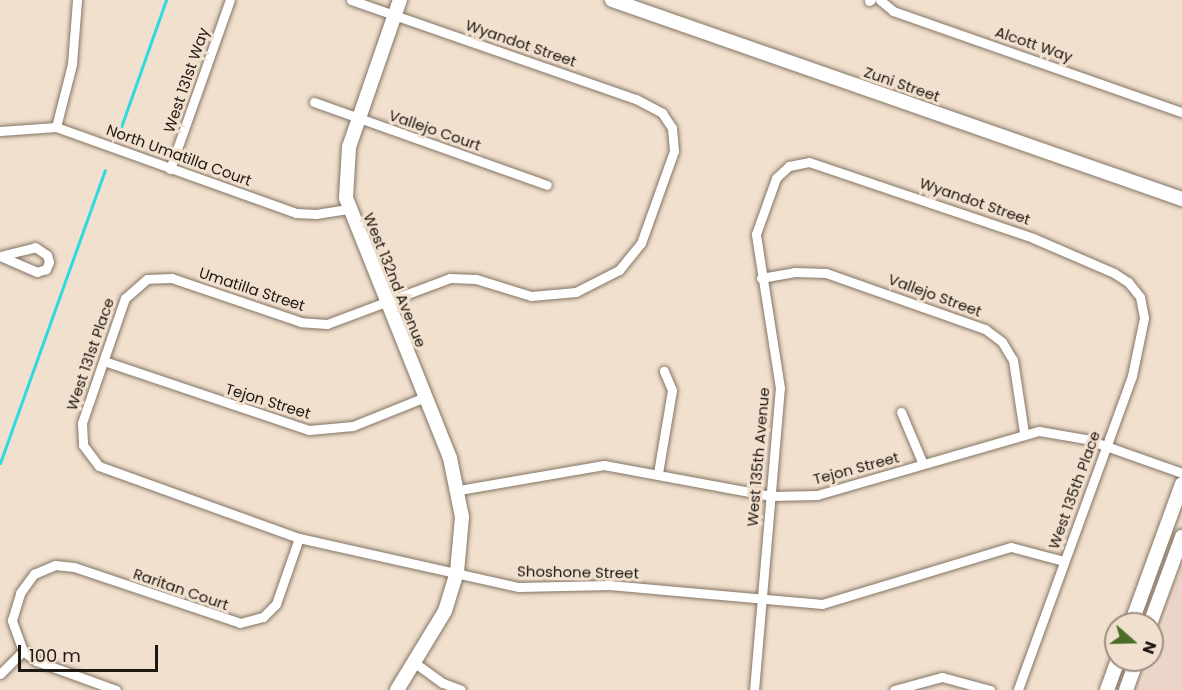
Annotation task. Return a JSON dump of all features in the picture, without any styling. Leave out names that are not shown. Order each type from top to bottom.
[{"type":"main road","name":"West 132nd Avenue","points":[[397,690],[445,611],[457,572],[462,534],[459,490],[425,397],[348,209],[345,168],[358,119],[400,0]]},
{"type":"main road","name":"Zuni Street","points":[[612,0],[1182,199]]},
{"type":"main road","points":[[1135,612],[1182,483]]},
{"type":"main road","points":[[1154,612],[1182,537]]},
{"type":"main road","points":[[1107,690],[1114,672]]},
{"type":"main road","points":[[1126,690],[1133,672]]},
{"type":"street","points":[[56,127],[72,64],[77,0]]},
{"type":"street","name":"West 131st Way","points":[[170,169],[230,0]]},
{"type":"street","name":"Wyandot Street","points":[[351,0],[636,99],[658,110],[672,128]]},
{"type":"street","name":"Alcott Way","points":[[880,0],[893,11],[1182,112]]},
{"type":"street","name":"Vallejo Court","points":[[314,102],[547,185]]},
{"type":"street","name":"North Umatilla Court","points":[[0,131],[56,127],[302,214],[348,209]]},
{"type":"street","name":"Umatilla Street","points":[[170,278],[310,323],[339,321],[450,278],[476,279],[548,297],[576,292],[612,275],[636,253],[648,229],[674,151],[672,128]]},
{"type":"street","name":"Wyandot Street","points":[[789,166],[802,162],[825,165],[1016,231],[1114,273],[1128,282],[1140,297]]},
{"type":"street","name":"West 135th Avenue","points":[[754,690],[760,599],[780,388],[756,247],[757,226],[773,184],[789,166]]},
{"type":"street","points":[[35,247],[42,249],[49,262],[45,269],[37,272],[0,256],[35,247]]},
{"type":"street","name":"Vallejo Street","points":[[761,278],[794,272],[826,273],[990,332],[1002,342],[1013,360],[1024,433]]},
{"type":"street","name":"West 131st Place","points":[[99,466],[86,452],[81,431],[123,304],[132,289],[147,279],[170,278]]},
{"type":"street","name":"West 135th Place","points":[[1018,690],[1138,353],[1144,318],[1140,297]]},
{"type":"street","name":"Tejon Street","points":[[104,361],[309,430],[353,426],[425,397]]},
{"type":"street","points":[[658,473],[672,390],[664,371]]},
{"type":"street","points":[[901,412],[923,464]]},
{"type":"street","name":"Tejon Street","points":[[459,490],[591,466],[615,465],[771,496],[830,493],[1024,433],[1061,433],[1182,473]]},
{"type":"street","name":"Shoshone Street","points":[[99,466],[299,538],[519,587],[609,585],[829,603],[1011,547],[1064,561]]},
{"type":"street","name":"Raritan Court","points":[[23,651],[12,627],[18,598],[34,574],[61,564],[229,621],[252,622],[267,613],[280,596],[299,538]]},
{"type":"street","points":[[0,674],[23,651],[36,661],[111,689]]},
{"type":"street","points":[[415,663],[443,683],[461,690]]},
{"type":"street","points":[[894,690],[942,677],[990,690]]},
{"type":"shaded area","points":[[1182,568],[1182,690],[1139,690],[1147,672],[1164,672],[1164,623]]},
{"type":"waterway","points":[[121,127],[166,0]]},
{"type":"waterway","points":[[0,463],[105,170]]}]
